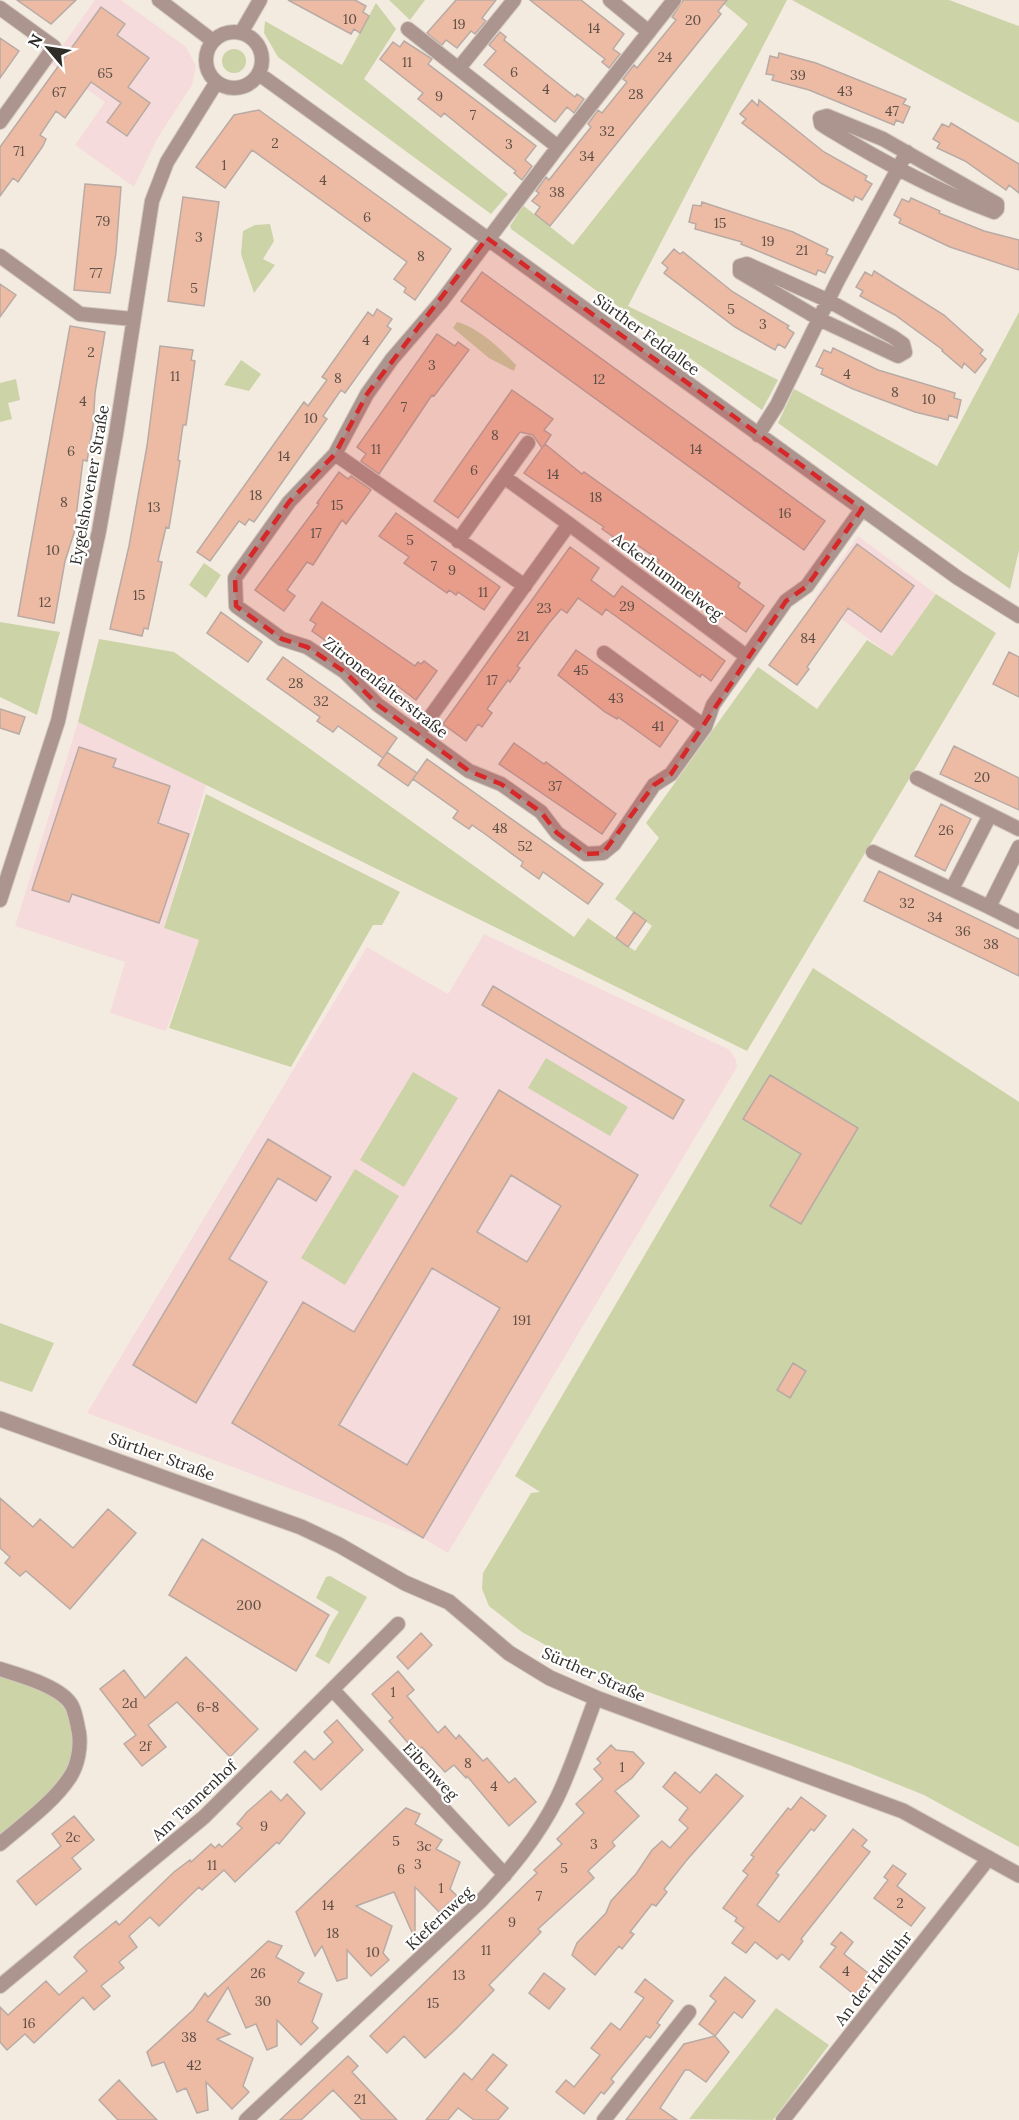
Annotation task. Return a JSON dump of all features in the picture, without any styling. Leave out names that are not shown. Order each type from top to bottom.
[{"type":"street","points":[[159,0],[213,41]]},
{"type":"street","points":[[241,33],[260,0]]},
{"type":"street","points":[[459,68],[514,0]]},
{"type":"street","points":[[610,0],[649,32]]},
{"type":"street","name":"Zitronenfalterstraße","points":[[674,0],[558,147],[441,302],[392,359],[367,394],[335,454],[289,502],[236,578],[236,606],[282,639],[307,647],[345,672],[378,705],[469,771],[501,784],[541,812],[557,833],[586,854],[603,853],[614,844],[654,785],[671,774],[705,727],[713,705],[746,656],[786,601],[807,586],[862,509]]},
{"type":"street","points":[[0,8],[54,46],[0,122]]},
{"type":"street","points":[[408,29],[558,147]]},
{"type":"street","points":[[227,33],[241,33],[250,37],[260,50],[262,58],[259,74],[247,86],[231,89],[216,83],[206,67],[208,49],[213,41],[227,33]]},
{"type":"street","name":"Sürther Feldallee","points":[[259,74],[958,578],[1019,616]]},
{"type":"street","name":"Eygelshovener Straße","points":[[0,900],[58,721],[99,531],[152,201],[167,162],[216,83]]},
{"type":"street","points":[[827,116],[838,119],[907,152],[997,204],[997,209],[994,212],[956,198],[897,170],[826,128],[821,124],[819,118],[827,116]]},
{"type":"street","points":[[758,435],[821,320],[907,152]]},
{"type":"street","points":[[0,256],[80,314],[133,319]]},
{"type":"street","points":[[747,264],[759,268],[829,301],[893,337],[903,344],[905,352],[898,356],[821,320],[752,281],[740,272],[740,266],[747,264]]},
{"type":"street","points":[[458,541],[528,443]]},
{"type":"street","points":[[335,454],[525,586]]},
{"type":"street","name":"Ackerhummelweg","points":[[504,477],[746,656]]},
{"type":"street","points":[[418,734],[569,524]]},
{"type":"street","points":[[604,654],[705,727]]},
{"type":"street","points":[[917,778],[1019,829]]},
{"type":"street","points":[[952,889],[990,815]]},
{"type":"street","points":[[989,907],[1019,847]]},
{"type":"street","points":[[873,852],[1019,922]]},
{"type":"street","name":"Sürther Straße","points":[[0,1419],[301,1527],[339,1545],[405,1583],[449,1602],[509,1653],[550,1678],[596,1698],[897,1808],[1019,1875]]},
{"type":"street","name":"Am Tannenhof","points":[[0,1986],[204,1817],[398,1624]]},
{"type":"street","points":[[0,1669],[31,1678],[68,1699],[76,1716],[79,1737],[78,1760],[70,1777],[52,1798],[0,1844]]},
{"type":"street","name":"Eibenweg","points":[[333,1689],[505,1875]]},
{"type":"street","name":"Kiefernweg","points":[[246,2120],[472,1910],[505,1875],[533,1840],[557,1799],[596,1698]]},
{"type":"street","name":"An der Hellfuhr","points":[[783,2120],[989,1858]]},
{"type":"street","points":[[603,2120],[688,2012]]},
{"type":"highlighted area","points":[[487,238],[862,509],[807,586],[786,601],[671,774],[654,785],[603,853],[586,854],[557,833],[541,812],[501,784],[469,771],[378,705],[345,672],[307,647],[282,639],[236,606],[235,578],[289,502],[335,454],[367,394]]},
{"type":"shaded area","points":[[95,0],[121,0],[186,47],[196,66],[192,85],[157,139],[134,187],[75,145],[105,102],[50,63]]},
{"type":"shaded area","points":[[858,536],[936,594],[892,656],[814,599]]},
{"type":"shaded area","points":[[78,722],[206,785],[164,928],[199,940],[166,1031],[110,1013],[125,962],[15,926]]},
{"type":"shaded area","points":[[484,934],[730,1050],[737,1067],[448,1553],[423,1538],[87,1413],[367,947],[448,994]]},
{"type":"green space","points":[[389,0],[425,0],[410,20]]},
{"type":"green space","points":[[719,0],[787,0],[628,306],[778,380],[762,410],[511,229],[510,226],[518,214],[514,211],[520,203],[573,245],[748,24]]},
{"type":"green space","points":[[792,0],[949,0],[1019,26],[1019,123]]},
{"type":"green space","points":[[376,3],[396,29],[364,79],[508,194],[491,214],[278,57],[264,33],[265,21],[342,65]]},
{"type":"green space","points":[[234,49],[239,50],[245,56],[245,66],[239,72],[234,73],[229,72],[223,66],[222,61],[223,56],[229,50]]},
{"type":"green space","points":[[270,224],[274,241],[263,259],[275,265],[254,293],[241,254],[243,231],[255,225]]},
{"type":"green space","points":[[1019,312],[1019,550],[1010,589],[778,423],[794,389],[937,466]]},
{"type":"green space","points":[[457,322],[473,329],[497,346],[516,365],[514,371],[489,358],[453,328]]},
{"type":"green space","points":[[241,360],[261,374],[249,391],[224,385]]},
{"type":"green space","points":[[16,379],[20,400],[8,403],[12,419],[0,422],[0,383]]},
{"type":"green space","points":[[204,563],[221,575],[206,598],[189,585]]},
{"type":"green space","points":[[936,594],[996,633],[747,1051],[78,722],[99,639],[174,652],[574,937],[588,918],[635,951],[652,926],[615,899],[659,838],[646,823],[758,667],[817,709],[867,640],[892,656]]},
{"type":"green space","points":[[0,622],[60,632],[37,715],[0,697]]},
{"type":"green space","points":[[206,794],[400,892],[382,925],[373,925],[291,1067],[169,1028],[199,940],[164,928]]},
{"type":"green space","points":[[813,968],[1019,1102],[1019,1847],[924,1795],[852,1766],[596,1673],[522,1632],[489,1606],[482,1589],[483,1573],[531,1493],[540,1492],[515,1476]]},
{"type":"green space","points":[[546,1058],[628,1107],[610,1136],[528,1088]]},
{"type":"green space","points":[[413,1072],[458,1098],[404,1187],[360,1160]]},
{"type":"green space","points":[[355,1169],[399,1196],[345,1285],[301,1258]]},
{"type":"green space","points":[[0,1323],[54,1343],[32,1392],[0,1381]]},
{"type":"green space","points":[[330,1576],[367,1597],[329,1664],[315,1656],[339,1612],[316,1598],[326,1577]]},
{"type":"green space","points":[[0,1674],[42,1689],[62,1703],[69,1713],[73,1727],[73,1744],[67,1775],[45,1801],[0,1838]]},
{"type":"green space","points":[[776,2008],[829,2045],[773,2120],[689,2119]]},
{"type":"building","points":[[17,0],[76,0],[51,24]]},
{"type":"building","points":[[288,0],[355,0],[366,6],[363,12],[369,16],[360,33],[354,29],[351,34]]},
{"type":"building","points":[[456,0],[496,0],[482,18],[486,21],[475,34],[471,31],[457,48],[446,40],[442,45],[427,33]]},
{"type":"building","points":[[530,0],[581,0],[624,34],[613,49],[620,54],[609,68],[602,62],[605,59]]},
{"type":"building","points":[[683,0],[727,0],[718,11],[721,14],[550,226],[535,214],[540,207],[532,201],[539,193],[536,191],[546,177],[549,180],[591,127],[588,124],[598,110],[602,113],[627,82],[623,79],[634,65],[637,68],[676,20],[672,17]]},
{"type":"building","points":[[101,7],[125,24],[117,35],[149,58],[128,87],[150,103],[127,136],[107,122],[121,103],[91,82],[65,118],[56,111],[40,135],[46,139],[43,146],[18,182],[13,178],[0,196],[0,147]]},
{"type":"building","points":[[500,32],[506,37],[504,40],[546,74],[575,97],[577,94],[584,99],[574,113],[567,107],[555,122],[484,65],[496,51],[489,45]]},
{"type":"building","points":[[0,38],[19,51],[0,78]]},
{"type":"building","points":[[404,41],[432,59],[428,64],[536,146],[525,160],[532,166],[522,180],[514,173],[516,171],[444,113],[441,117],[418,99],[423,93],[380,59],[393,42],[400,47]]},
{"type":"building","points":[[779,53],[816,63],[906,99],[903,104],[910,107],[903,123],[896,120],[894,125],[809,90],[772,80],[774,75],[766,74],[770,56],[778,58]]},
{"type":"building","points":[[752,100],[758,106],[759,100],[824,152],[867,176],[865,180],[872,184],[862,200],[855,196],[853,201],[821,183],[742,123],[746,119],[740,114]]},
{"type":"building","points":[[259,110],[451,249],[415,300],[404,292],[406,288],[394,279],[407,262],[252,150],[225,188],[196,167],[234,115]]},
{"type":"building","points":[[951,123],[1019,164],[1019,193],[1009,185],[1006,190],[965,161],[937,148],[940,143],[933,139],[942,124],[949,127]]},
{"type":"building","points":[[85,184],[121,187],[110,293],[74,290]]},
{"type":"building","points":[[183,197],[219,202],[204,306],[168,301]]},
{"type":"building","points":[[911,198],[940,211],[939,213],[984,231],[1019,240],[1019,270],[950,247],[899,223],[901,219],[894,215],[902,199],[909,202]]},
{"type":"building","points":[[702,202],[793,232],[828,249],[826,254],[833,257],[825,273],[818,270],[816,275],[741,244],[742,242],[695,229],[696,224],[689,222],[693,205],[701,206]]},
{"type":"building","points":[[674,249],[680,254],[683,252],[733,292],[789,326],[787,328],[794,333],[785,348],[778,344],[775,350],[735,327],[664,273],[668,268],[662,263]]},
{"type":"building","points":[[874,271],[944,315],[983,350],[980,354],[986,359],[975,373],[964,363],[962,368],[943,350],[895,315],[860,296],[863,291],[856,287],[865,272],[872,276]]},
{"type":"building","points":[[482,272],[825,521],[804,550],[461,301]]},
{"type":"building","points":[[0,284],[16,295],[0,317]]},
{"type":"building","points":[[377,309],[392,319],[387,326],[391,329],[345,393],[341,390],[323,416],[327,419],[254,522],[249,519],[245,525],[239,521],[210,561],[197,552],[304,402],[308,406],[327,380],[322,377],[368,312],[373,316]]},
{"type":"building","points":[[70,326],[105,332],[87,461],[83,460],[74,533],[65,561],[54,623],[18,616]]},
{"type":"building","points":[[437,334],[455,346],[458,342],[469,350],[434,396],[432,395],[379,474],[361,461],[366,454],[357,447]]},
{"type":"building","points":[[160,346],[193,350],[191,360],[195,361],[186,425],[183,425],[178,460],[180,461],[169,528],[166,527],[158,561],[162,562],[148,629],[144,628],[142,636],[110,629],[129,546],[147,446]]},
{"type":"building","points":[[833,348],[878,370],[955,393],[954,398],[961,400],[957,418],[949,415],[948,420],[915,412],[853,389],[821,374],[823,369],[816,366],[824,350],[831,353]]},
{"type":"building","points":[[512,390],[553,419],[544,430],[551,435],[545,444],[582,474],[584,472],[740,583],[738,587],[764,606],[746,632],[655,566],[659,560],[633,542],[629,548],[602,529],[604,527],[524,473],[542,448],[533,435],[520,432],[458,518],[434,501]]},
{"type":"building","points":[[339,472],[348,479],[351,476],[371,490],[346,524],[342,520],[313,565],[307,562],[287,590],[295,596],[284,611],[255,590],[319,504],[317,503]]},
{"type":"building","points":[[396,513],[500,587],[484,610],[458,592],[456,595],[449,590],[447,593],[404,563],[409,557],[379,536]]},
{"type":"building","points":[[857,544],[914,586],[881,632],[848,608],[797,685],[769,665]]},
{"type":"building","points":[[570,547],[599,568],[591,580],[614,597],[622,586],[725,661],[711,681],[702,674],[700,677],[606,609],[602,615],[578,598],[567,613],[561,609],[549,623],[517,666],[520,668],[510,682],[508,680],[487,709],[492,713],[482,727],[478,724],[466,741],[443,724]]},
{"type":"building","points":[[322,602],[415,666],[418,662],[421,664],[424,661],[437,671],[416,700],[387,678],[384,682],[312,631],[316,624],[310,620]]},
{"type":"building","points":[[221,612],[262,642],[248,662],[207,633]]},
{"type":"building","points":[[576,650],[678,721],[660,747],[618,717],[617,719],[605,712],[558,675]]},
{"type":"building","points":[[1009,652],[1019,657],[1019,697],[993,684]]},
{"type":"building","points":[[283,657],[397,738],[383,758],[338,726],[333,732],[317,721],[320,717],[267,679]]},
{"type":"building","points":[[0,709],[25,717],[19,734],[0,728]]},
{"type":"building","points":[[514,743],[544,764],[546,762],[616,814],[602,834],[499,764]]},
{"type":"building","points":[[954,746],[1019,778],[1019,810],[940,774]]},
{"type":"building","points":[[79,747],[116,759],[113,767],[170,786],[158,823],[189,834],[159,923],[72,894],[69,902],[32,890]]},
{"type":"building","points":[[387,752],[417,773],[408,786],[378,765]]},
{"type":"building","points":[[427,759],[603,884],[588,904],[543,872],[539,879],[521,866],[523,862],[485,834],[472,825],[469,829],[453,818],[458,811],[413,779]]},
{"type":"building","points":[[941,804],[971,819],[945,871],[915,856]]},
{"type":"building","points":[[879,871],[1019,939],[1019,976],[864,901]]},
{"type":"building","points":[[634,912],[646,921],[628,947],[616,938]]},
{"type":"building","points":[[493,986],[684,1100],[673,1119],[482,1005]]},
{"type":"building","points":[[770,1075],[858,1128],[801,1224],[770,1206],[801,1154],[743,1119]]},
{"type":"building","points":[[499,1090],[638,1175],[423,1538],[232,1423],[303,1302],[354,1332]],"holes":[[[511,1175],[561,1206],[527,1262],[477,1232]],[[432,1268],[500,1308],[407,1465],[339,1425]]]},
{"type":"building","points":[[268,1139],[331,1177],[316,1201],[278,1178],[229,1259],[267,1282],[196,1403],[133,1365]]},
{"type":"building","points":[[793,1363],[806,1371],[790,1398],[777,1390]]},
{"type":"building","points":[[0,1498],[33,1527],[40,1519],[73,1548],[108,1509],[136,1533],[70,1609],[26,1571],[20,1576],[5,1563],[10,1557],[0,1548]]},
{"type":"building","points":[[202,1539],[329,1615],[296,1671],[169,1595]]},
{"type":"building","points":[[421,1633],[432,1645],[408,1669],[397,1657]]},
{"type":"building","points":[[186,1657],[258,1729],[230,1757],[177,1702],[148,1725],[166,1747],[142,1766],[124,1744],[136,1735],[100,1689],[124,1670],[145,1698]]},
{"type":"building","points":[[398,1671],[414,1690],[407,1696],[438,1733],[445,1726],[456,1739],[459,1735],[483,1761],[487,1758],[509,1783],[515,1778],[536,1802],[509,1826],[467,1776],[466,1778],[454,1765],[445,1772],[422,1747],[416,1752],[389,1721],[393,1718],[372,1694]]},
{"type":"building","points":[[337,1720],[363,1750],[321,1790],[294,1762],[305,1751],[314,1760],[333,1742],[324,1732]]},
{"type":"building","points":[[611,1745],[616,1750],[633,1752],[644,1763],[632,1778],[615,1791],[639,1816],[612,1842],[615,1846],[588,1871],[594,1878],[538,1929],[541,1932],[489,1985],[494,1990],[425,2058],[404,2036],[387,2053],[370,2036],[537,1873],[534,1870],[562,1844],[557,1839],[584,1813],[576,1804],[603,1779],[594,1769],[601,1763],[597,1759]]},
{"type":"building","points":[[675,1772],[700,1793],[716,1774],[743,1796],[686,1861],[664,1889],[667,1892],[656,1906],[652,1904],[630,1932],[634,1934],[622,1949],[619,1946],[595,1975],[572,1955],[577,1943],[606,1913],[611,1901],[636,1874],[652,1850],[662,1841],[670,1848],[688,1828],[679,1820],[688,1808],[663,1787]]},
{"type":"building","points":[[271,1791],[281,1801],[287,1794],[305,1813],[279,1844],[277,1842],[235,1882],[224,1870],[202,1890],[199,1887],[159,1926],[150,1917],[129,1936],[137,1947],[119,1962],[124,1968],[101,1986],[110,1996],[94,2010],[83,1997],[34,2043],[25,2034],[7,2050],[0,2042],[0,2007],[8,2015],[46,1981],[59,1995],[87,1971],[74,1957],[79,1951],[116,1921],[119,1925],[174,1872],[190,1860],[191,1862],[211,1844],[215,1848],[219,1844],[222,1847],[242,1828],[237,1824],[247,1812]]},
{"type":"building","points":[[801,1797],[826,1816],[814,1831],[811,1829],[776,1873],[779,1875],[757,1905],[779,1922],[853,1829],[867,1840],[862,1846],[870,1852],[801,1939],[803,1941],[789,1960],[782,1954],[777,1959],[755,1942],[746,1953],[732,1943],[744,1928],[735,1921],[737,1918],[723,1908],[748,1875],[743,1871],[754,1857],[751,1855],[788,1808],[791,1810]]},
{"type":"building","points":[[406,1808],[420,1814],[415,1824],[442,1840],[436,1849],[460,1862],[450,1889],[457,1896],[439,1912],[415,1887],[415,1939],[394,1892],[356,1906],[392,1926],[383,1953],[389,1960],[371,1976],[347,1950],[347,1978],[337,1981],[322,1946],[315,1956],[296,1912]]},
{"type":"building","points":[[74,1816],[94,1840],[72,1858],[81,1869],[36,1905],[17,1881],[61,1846],[52,1834]]},
{"type":"building","points":[[893,1865],[906,1874],[897,1886],[925,1908],[911,1926],[874,1898],[888,1880],[884,1877]]},
{"type":"building","points":[[841,1932],[853,1942],[844,1954],[872,1976],[856,1996],[820,1967],[836,1947],[831,1944]]},
{"type":"building","points":[[268,1941],[282,1946],[276,1957],[304,1973],[298,1982],[322,1994],[312,2022],[318,2028],[301,2045],[277,2020],[277,2046],[267,2050],[256,2024],[246,2028],[228,1987],[207,2021],[230,2034],[217,2039],[253,2058],[243,2086],[249,2092],[232,2109],[206,2082],[208,2110],[197,2113],[186,2088],[177,2092],[164,2062],[152,2066],[147,2052],[193,2010],[205,1993],[208,1997]]},
{"type":"building","points":[[544,1973],[565,1989],[549,2009],[529,1993]]},
{"type":"building","points":[[725,1977],[755,2001],[742,2018],[734,2012],[715,2036],[699,2024],[716,2001],[710,1996]]},
{"type":"building","points":[[645,1979],[673,2001],[657,2023],[660,2025],[650,2038],[646,2036],[611,2079],[614,2082],[604,2094],[601,2092],[584,2114],[556,2092],[566,2080],[574,2087],[600,2055],[591,2048],[611,2023],[620,2030],[644,1998],[635,1992]]},
{"type":"building","points":[[715,2036],[729,2052],[706,2082],[689,2070],[685,2070],[660,2108],[677,2120],[626,2120],[684,2044]]},
{"type":"building","points":[[493,2054],[507,2065],[486,2090],[508,2108],[498,2120],[474,2120],[458,2108],[448,2120],[426,2120],[464,2073],[472,2080]]},
{"type":"building","points":[[348,2056],[358,2066],[352,2072],[397,2120],[362,2120],[333,2090],[301,2120],[280,2120]]},
{"type":"building","points":[[119,2080],[157,2120],[118,2120],[99,2100]]}]
